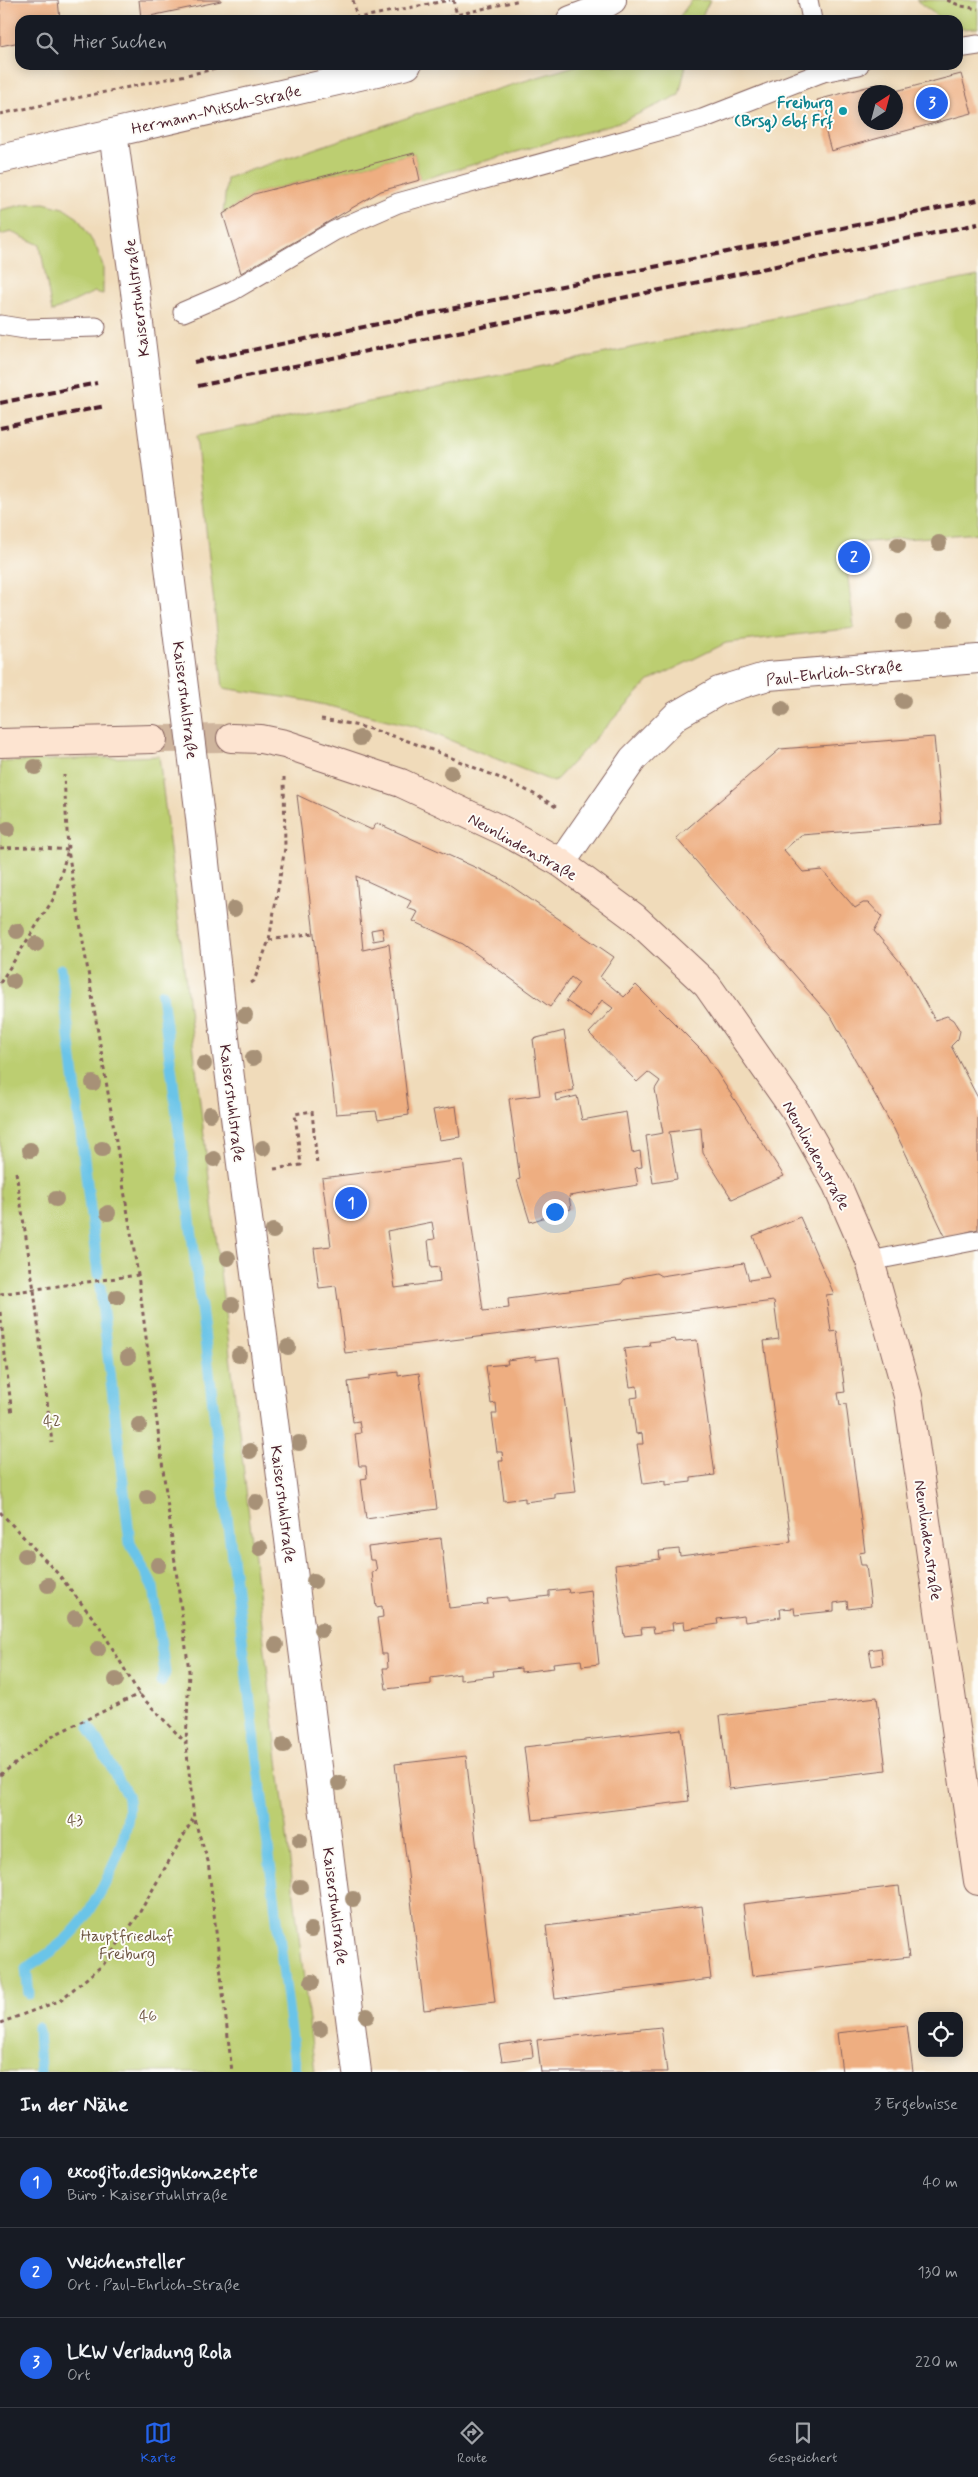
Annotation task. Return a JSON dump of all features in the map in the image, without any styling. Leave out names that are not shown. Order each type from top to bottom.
[{"type":"street","points":[[584,15],[612,0]]},
{"type":"street","name":"Hermann-Mitsch-Straße","points":[[0,159],[385,70]]},
{"type":"street","name":"Kaiserstuhlstraße","points":[[113,133],[135,291],[199,809],[221,1007],[356,2072]]},
{"type":"street","name":"Paul-Ehrlich-Straße","points":[[561,863],[633,759],[677,716],[719,691],[768,676],[978,659]]},
{"type":"street","name":"Neunlindenstraße","points":[[231,738],[261,739],[285,744],[401,782],[506,832],[561,863],[634,917],[707,985],[796,1112],[837,1185],[870,1261],[908,1396],[978,1881]]},
{"type":"street","points":[[0,743],[153,739]]},
{"type":"lane","points":[[808,0],[811,15]]},
{"type":"lane","points":[[963,48],[978,46]]},
{"type":"lane","points":[[183,312],[232,291],[334,231],[398,203],[702,119],[820,70]]},
{"type":"lane","points":[[0,325],[25,329],[96,327]]},
{"type":"lane","points":[[870,1261],[978,1240]]},
{"type":"path","points":[[353,0],[356,15]]},
{"type":"path","points":[[372,15],[450,0]]},
{"type":"path","points":[[453,0],[457,15],[520,0]]},
{"type":"path","points":[[947,0],[960,6],[978,9]]},
{"type":"path","points":[[0,114],[210,70]]},
{"type":"path","points":[[63,741],[64,812],[68,850],[138,1275],[189,1671],[186,1744],[194,1819],[208,1861],[232,2072]]},
{"type":"path","points":[[221,1007],[254,981],[269,940],[285,848],[285,744]]},
{"type":"path","points":[[0,848],[32,846],[68,850]]},
{"type":"path","points":[[0,984],[54,898],[68,850]]},
{"type":"path","points":[[269,940],[314,933]]},
{"type":"path","points":[[270,1170],[301,1166],[295,1114],[312,1111],[317,1164]]},
{"type":"path","points":[[16,1172],[34,1290],[52,1443]]},
{"type":"path","points":[[0,1294],[138,1275]]},
{"type":"path","points":[[0,1312],[12,1415]]},
{"type":"path","points":[[0,1512],[59,1575],[100,1627],[139,1694],[186,1744]]},
{"type":"path","points":[[0,1775],[56,1734],[139,1694]]},
{"type":"path","points":[[0,2023],[59,2001],[103,1965],[137,1917],[194,1819]]},
{"type":"green space","points":[[692,0],[710,0],[702,15],[681,15]]},
{"type":"green space","points":[[916,0],[978,0],[978,28],[963,29],[963,15],[936,15]]},
{"type":"green space","points":[[561,70],[685,70],[679,95],[623,121],[420,180],[414,153],[254,194],[223,214],[227,178],[448,104]]},
{"type":"green space","points":[[44,203],[63,208],[78,218],[97,249],[103,266],[103,294],[94,292],[52,312],[40,245],[11,232],[0,235],[0,210],[26,204]]},
{"type":"green space","points":[[978,276],[978,533],[844,544],[854,628],[726,643],[649,681],[554,782],[417,727],[303,700],[223,688],[196,436]]},
{"type":"green space","name":"Hauptfriedhof Freiburg","points":[[159,756],[315,2072],[0,2072],[0,762]]},
{"type":"building","points":[[0,0],[58,0],[60,15],[15,15],[15,43],[0,46]]},
{"type":"building","points":[[139,0],[221,0],[155,15],[141,15]]},
{"type":"building","points":[[961,74],[972,113],[831,151],[817,100],[858,89],[858,130],[903,130],[903,89]]},
{"type":"building","points":[[414,153],[420,180],[381,191],[241,273],[223,214],[254,194]]},
{"type":"building","points":[[934,737],[942,824],[801,835],[784,850],[803,872],[822,870],[855,908],[863,903],[869,903],[882,917],[874,931],[906,969],[935,1020],[947,1016],[953,1020],[960,1031],[958,1039],[951,1046],[978,1098],[978,1229],[946,1238],[894,1129],[832,1018],[676,838],[780,749]]},
{"type":"building","points":[[297,795],[372,830],[377,823],[501,879],[614,957],[600,977],[624,997],[636,985],[705,1054],[784,1176],[732,1199],[703,1153],[701,1128],[669,1132],[677,1179],[653,1183],[646,1136],[663,1133],[655,1089],[660,1081],[648,1072],[637,1082],[589,1033],[613,1008],[602,1000],[590,1017],[566,1001],[579,983],[571,977],[550,1007],[463,944],[413,921],[418,912],[407,908],[411,901],[356,876],[363,950],[389,944],[409,1115],[378,1120],[376,1111],[336,1114]]},
{"type":"building","points":[[382,928],[384,939],[373,941],[371,930]]},
{"type":"building","points":[[564,1031],[574,1090],[555,1094],[556,1101],[577,1096],[582,1120],[626,1112],[632,1153],[640,1151],[642,1167],[635,1168],[638,1185],[569,1196],[571,1209],[530,1222],[517,1180],[520,1179],[509,1099],[540,1095],[533,1039]]},
{"type":"building","points":[[456,1106],[460,1137],[439,1140],[433,1110]]},
{"type":"building","points":[[463,1160],[483,1311],[509,1308],[508,1299],[621,1284],[625,1279],[656,1273],[661,1276],[744,1263],[749,1280],[769,1277],[753,1236],[800,1217],[834,1294],[826,1295],[831,1332],[837,1331],[845,1392],[838,1393],[840,1405],[846,1404],[865,1552],[859,1553],[861,1565],[866,1565],[871,1606],[848,1609],[847,1601],[834,1603],[834,1611],[795,1615],[794,1608],[780,1609],[781,1617],[745,1622],[744,1616],[717,1619],[718,1624],[685,1629],[684,1622],[672,1623],[673,1630],[654,1633],[653,1627],[641,1628],[642,1634],[624,1636],[615,1565],[660,1559],[659,1551],[679,1549],[680,1556],[791,1542],[764,1341],[779,1339],[774,1301],[345,1353],[336,1286],[319,1288],[314,1248],[331,1246],[322,1178]],"holes":[[[432,1222],[435,1239],[428,1240],[431,1268],[439,1267],[440,1282],[395,1288],[387,1231]]]},
{"type":"building","points":[[675,1339],[676,1342],[697,1340],[715,1475],[691,1478],[691,1482],[666,1485],[666,1481],[643,1484],[637,1444],[643,1444],[642,1433],[636,1434],[631,1398],[638,1397],[637,1386],[630,1387],[624,1349],[650,1346],[649,1342]]},
{"type":"building","points":[[536,1356],[536,1360],[559,1357],[576,1492],[555,1494],[555,1498],[525,1502],[525,1498],[504,1501],[499,1461],[503,1461],[502,1452],[497,1452],[492,1414],[497,1414],[496,1403],[491,1404],[486,1366],[508,1364],[507,1360]]},
{"type":"building","points":[[398,1372],[398,1376],[419,1373],[437,1509],[366,1519],[361,1479],[367,1478],[366,1466],[359,1466],[355,1434],[361,1433],[359,1421],[353,1422],[348,1382],[369,1379],[369,1376]]},
{"type":"building","points":[[441,1538],[449,1608],[488,1604],[487,1599],[508,1597],[508,1601],[549,1596],[549,1591],[568,1589],[569,1593],[591,1590],[599,1664],[582,1666],[581,1660],[553,1663],[554,1668],[521,1672],[521,1668],[493,1671],[494,1676],[460,1680],[460,1674],[431,1678],[431,1684],[386,1689],[383,1668],[388,1668],[387,1654],[382,1654],[377,1618],[383,1617],[382,1606],[376,1607],[372,1572],[377,1571],[375,1560],[370,1560],[368,1547]]},
{"type":"building","points":[[881,1648],[883,1664],[872,1666],[869,1650]]},
{"type":"building","points":[[877,1697],[886,1770],[729,1789],[720,1716]]},
{"type":"building","points":[[681,1729],[689,1801],[533,1820],[524,1747]]},
{"type":"building","points":[[466,1756],[495,2002],[424,2010],[395,1764]]},
{"type":"building","points":[[899,1886],[909,1957],[752,1976],[743,1904]]},
{"type":"building","points":[[702,1906],[711,1979],[555,1999],[546,1926]]},
{"type":"building","points":[[907,2025],[913,2072],[842,2072],[837,2033]]},
{"type":"building","points":[[661,2027],[667,2072],[541,2072],[537,2040]]},
{"type":"building","points":[[531,2040],[533,2057],[502,2061],[499,2045]]},
{"type":"waterway","points":[[61,969],[98,1274]]},
{"type":"waterway","points":[[162,994],[296,2072]]},
{"type":"waterway","points":[[100,1287],[130,1543],[153,1587],[165,1673],[161,1682]]},
{"type":"waterway","points":[[29,1994],[26,1969],[63,1942],[84,1919],[104,1886],[121,1846],[126,1827],[127,1795],[89,1727]]},
{"type":"waterway","points":[[38,2027],[40,2072]]},
{"type":"tunnel","points":[[153,739],[231,738]]},
{"type":"railway","points":[[194,362],[978,200]]},
{"type":"railway","points":[[198,386],[978,224]]},
{"type":"railway","points":[[0,403],[97,383]]},
{"type":"railway","points":[[0,428],[105,406]]},
{"type":"place","name":"LKW Verladung Rola","points":[[932,103]]},
{"type":"place","name":"Freiburg (Brsg) Gbf Frf","points":[[843,111]]},
{"type":"place","name":"Weichensteller","points":[[854,557]]},
{"type":"place","name":"excogito.designkonzepte","points":[[351,1203]]},
{"type":"park label","name":"42","points":[[52,1420]]},
{"type":"park label","name":"43","points":[[75,1819]]},
{"type":"park label","name":"46","points":[[148,2015]]}]
